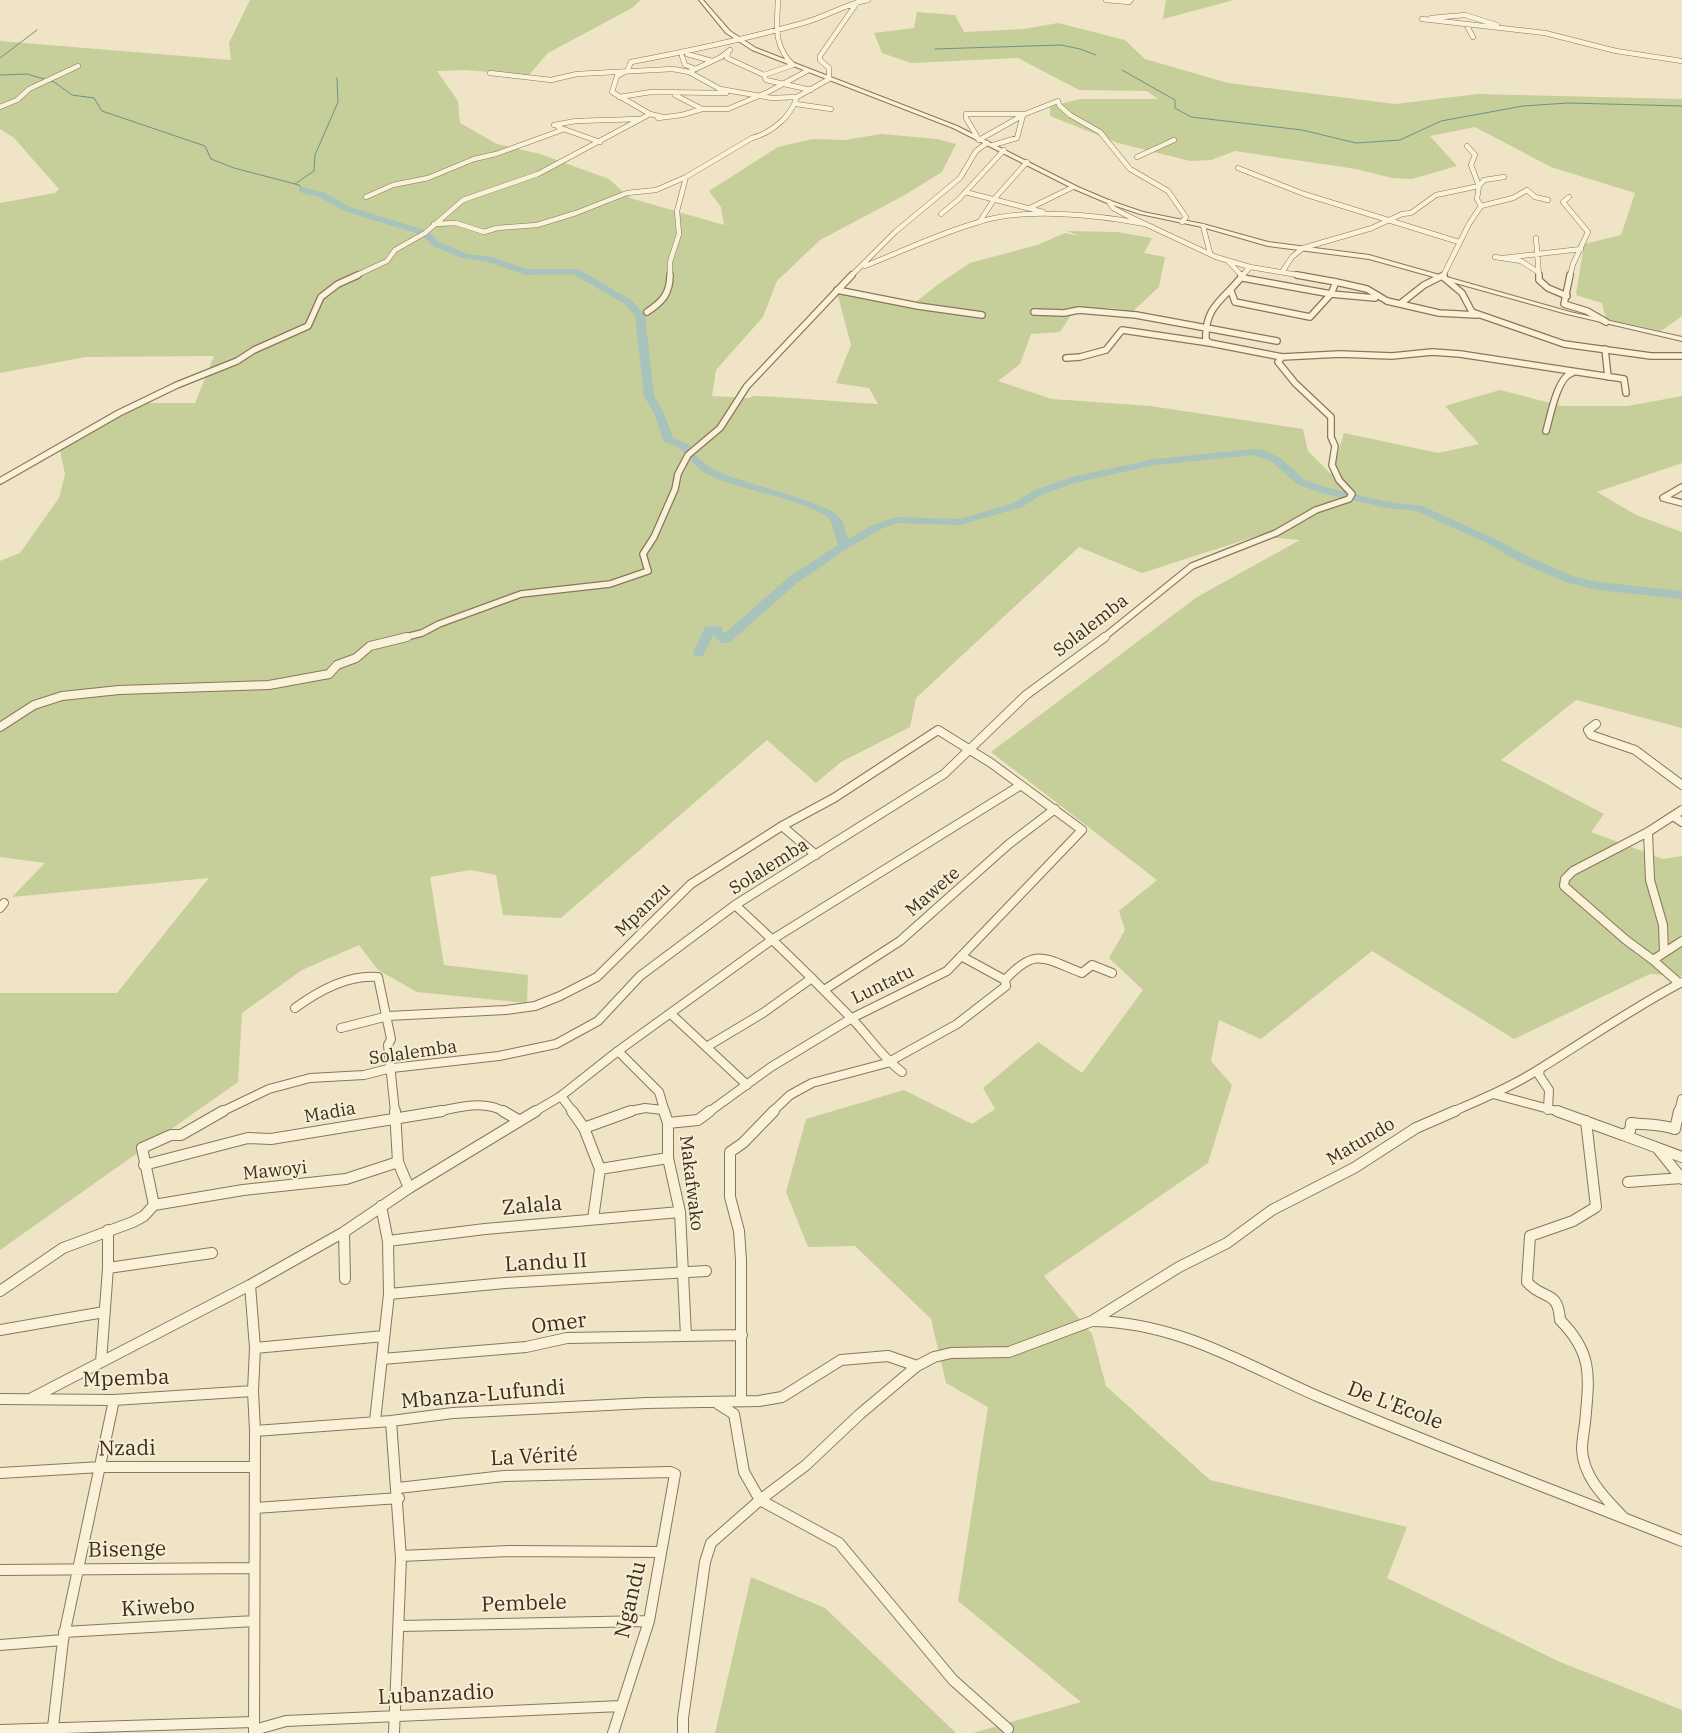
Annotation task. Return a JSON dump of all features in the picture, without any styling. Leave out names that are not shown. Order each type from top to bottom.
[{"type":"street","points":[[701,0],[728,32],[754,50],[955,127],[979,140],[1004,150],[1073,187],[1109,202],[1268,244],[1369,257],[1562,311],[1682,339]]},
{"type":"street","points":[[778,0],[778,40],[787,59],[793,65]]},
{"type":"street","points":[[663,117],[650,114],[614,94],[612,88],[617,76],[627,71],[631,62],[638,59],[740,40],[820,18],[840,6],[868,0]]},
{"type":"street","points":[[1106,0],[1129,2],[1131,0]]},
{"type":"street","points":[[830,79],[829,68],[820,60],[820,56],[859,1]]},
{"type":"street","points":[[1502,27],[1471,15],[1422,20],[1502,27],[1568,37],[1616,52],[1682,61]]},
{"type":"street","points":[[1466,24],[1473,37]]},
{"type":"street","points":[[689,72],[728,52],[740,40]]},
{"type":"street","points":[[728,52],[727,58],[764,74],[793,65]]},
{"type":"street","points":[[696,68],[685,65],[685,55],[712,61]]},
{"type":"street","points":[[0,107],[17,100],[29,89],[78,66]]},
{"type":"street","points":[[490,73],[550,80],[577,74],[673,69],[689,72],[720,89],[740,94]]},
{"type":"street","points":[[600,142],[562,130],[554,125],[576,121],[641,120],[682,116],[702,110],[728,109],[784,84],[807,71]]},
{"type":"street","points":[[764,74],[763,78],[766,80],[812,90]]},
{"type":"street","points":[[620,98],[651,92],[673,94],[740,94],[772,98],[797,97],[830,79]]},
{"type":"street","points":[[673,94],[702,110]]},
{"type":"street","points":[[433,224],[456,223],[484,232],[497,228],[537,225],[627,193],[656,190],[713,163],[752,138],[763,135],[778,124],[796,104],[797,97]]},
{"type":"street","points":[[979,140],[994,134],[1024,115],[1058,101],[1070,115],[1100,132],[1130,169],[1168,191],[1186,217],[1182,222]]},
{"type":"street","points":[[796,104],[831,109]]},
{"type":"street","points":[[0,481],[119,413],[177,384],[237,361],[254,350],[308,326],[321,297],[338,284],[380,266],[387,261],[395,250],[411,238],[425,233],[433,224],[463,200],[482,192],[506,187],[522,178],[538,174],[650,114]]},
{"type":"street","points":[[979,140],[966,118],[966,114],[1024,115]]},
{"type":"street","points":[[994,145],[1016,140],[1021,135],[1024,115]]},
{"type":"street","points":[[366,197],[393,185],[428,178],[474,159],[496,154],[562,130]]},
{"type":"street","points":[[1137,157],[1174,140]]},
{"type":"street","points":[[0,727],[34,706],[62,696],[119,690],[269,685],[329,674],[337,665],[356,658],[370,646],[422,633],[439,624],[520,594],[610,584],[648,571],[643,554],[654,536],[675,489],[678,474],[688,455],[720,428],[747,386],[837,290],[895,232],[960,178],[975,153],[987,143]]},
{"type":"street","points":[[1467,146],[1475,155],[1472,165],[1479,186],[1477,199],[1480,206]]},
{"type":"street","points":[[941,214],[965,192],[1004,150]]},
{"type":"street","points":[[980,221],[995,198],[1027,162]]},
{"type":"street","points":[[1238,168],[1304,194],[1459,242]]},
{"type":"street","points":[[647,312],[661,303],[668,292],[670,262],[679,234],[677,211],[686,176]]},
{"type":"street","points":[[1282,272],[1292,257],[1306,248],[1390,221],[1402,214],[1411,214],[1436,195],[1479,186],[1484,180],[1504,177]]},
{"type":"street","points":[[1015,217],[1016,213],[1073,187]]},
{"type":"street","points":[[1400,304],[1412,298],[1428,280],[1443,277],[1451,267],[1459,242],[1472,216],[1480,206],[1522,195],[1527,190],[1535,197],[1548,200]]},
{"type":"street","points":[[965,192],[995,198],[1049,214]]},
{"type":"street","points":[[1562,311],[1574,260],[1588,232],[1563,202],[1569,197]]},
{"type":"street","points":[[1109,202],[1113,208],[1145,224],[1228,260],[1250,267],[1367,289],[1387,301]]},
{"type":"street","points":[[851,276],[867,264],[980,221],[1049,214],[1114,218],[1145,224]]},
{"type":"street","points":[[1203,226],[1210,253]]},
{"type":"street","points":[[1536,238],[1538,280],[1548,288],[1567,296]]},
{"type":"street","points":[[1503,258],[1536,253],[1561,253],[1568,249],[1581,248]]},
{"type":"street","points":[[1517,249],[1528,255],[1537,264]]},
{"type":"street","points":[[1495,257],[1521,262],[1538,272]]},
{"type":"street","points":[[1228,260],[1243,278],[1331,294],[1367,295],[1430,312],[1479,315]]},
{"type":"street","points":[[1210,344],[1206,340],[1205,324],[1214,305],[1231,291],[1250,267]]},
{"type":"street","points":[[1443,277],[1462,293],[1470,311],[1564,344],[1651,356],[1682,356]]},
{"type":"street","points":[[1231,291],[1235,302],[1310,317],[1331,294],[1336,282]]},
{"type":"street","points":[[837,290],[918,306],[982,315]]},
{"type":"street","points":[[1564,304],[1587,311],[1606,322]]},
{"type":"street","points":[[1034,312],[1064,313],[1089,310],[1136,315],[1277,341]]},
{"type":"street","points":[[1066,358],[1080,358],[1106,350],[1122,330],[1282,357],[1340,354],[1392,356],[1440,352],[1485,357],[1574,373],[1624,379],[1626,393]]},
{"type":"street","points":[[1262,353],[1268,340]]},
{"type":"street","points":[[1604,350],[1608,377]]},
{"type":"street","name":"Solalemba","points":[[144,1166],[142,1148],[171,1135],[181,1135],[240,1101],[269,1089],[310,1078],[364,1075],[392,1068],[499,1056],[556,1044],[598,1021],[640,976],[735,905],[944,774],[1026,695],[1111,632],[1185,570],[1276,533],[1316,510],[1351,496],[1346,486],[1339,480],[1332,465],[1335,446],[1331,437],[1331,418],[1285,372],[1278,362],[1282,357]]},
{"type":"street","points":[[1546,431],[1552,414],[1552,404],[1557,397],[1561,383],[1568,374],[1574,373]]},
{"type":"street","points":[[1682,487],[1663,498],[1682,503]]},
{"type":"street","points":[[1596,724],[1588,730],[1591,735],[1636,750],[1682,784]]},
{"type":"street","name":"Mpanzu","points":[[341,1028],[388,1016],[506,1010],[535,1006],[560,996],[597,977],[692,884],[782,826],[834,798],[938,730],[971,750]]},
{"type":"street","points":[[971,750],[1055,809]]},
{"type":"street","points":[[32,1398],[250,1285],[344,1232],[409,1188],[561,1096],[618,1051],[773,939],[1022,785]]},
{"type":"street","name":"Luntatu","points":[[668,1123],[698,1120],[771,1067],[852,1018],[947,971],[1083,831],[1055,809]]},
{"type":"street","name":"Mawete","points":[[824,990],[900,941],[1009,844],[1055,809]]},
{"type":"street","points":[[1681,983],[1626,940],[1564,886],[1564,879],[1573,871],[1648,832],[1682,810]]},
{"type":"street","points":[[1673,816],[1682,822]]},
{"type":"street","points":[[782,826],[816,855]]},
{"type":"street","points":[[1648,832],[1650,878],[1664,930],[1666,944],[1664,952]]},
{"type":"street","points":[[735,905],[773,939],[852,1018],[868,1035],[888,1063],[902,1072]]},
{"type":"street","points":[[1653,960],[1682,941]]},
{"type":"street","points":[[961,956],[1005,980]]},
{"type":"street","points":[[1005,980],[1021,962],[1036,958],[1049,959],[1082,973],[1092,966],[1112,973]]},
{"type":"street","points":[[295,1008],[312,995],[347,982],[373,976],[378,977],[388,1016],[391,1040],[388,1044],[392,1068],[398,1162],[409,1188]]},
{"type":"street","points":[[708,1046],[763,1013],[812,978]]},
{"type":"street","points":[[741,1400],[741,1260],[739,1230],[730,1197],[730,1152],[747,1140],[770,1114],[797,1090],[812,1082],[823,1082],[888,1063],[976,1012],[1006,986],[1005,980]]},
{"type":"street","name":"Matundo","points":[[684,1733],[683,1718],[707,1552],[711,1543],[760,1500],[806,1465],[860,1414],[917,1366],[934,1357],[951,1354],[1009,1352],[1092,1321],[1179,1267],[1227,1243],[1272,1210],[1354,1168],[1416,1128],[1492,1094],[1540,1069],[1638,1006],[1681,983]]},
{"type":"street","points":[[671,1014],[708,1046],[747,1085]]},
{"type":"street","name":"Makafwako","points":[[618,1051],[658,1092],[668,1123],[668,1158],[680,1212],[686,1336]]},
{"type":"street","points":[[1540,1069],[1539,1075],[1549,1090],[1548,1110]]},
{"type":"street","points":[[1492,1094],[1586,1122],[1682,1157]]},
{"type":"street","points":[[561,1096],[584,1128],[600,1169],[593,1219]]},
{"type":"street","points":[[1623,1136],[1630,1131],[1631,1123],[1656,1127],[1664,1125],[1675,1129],[1682,1099]]},
{"type":"street","name":"Madia","points":[[144,1166],[248,1138],[270,1139],[484,1104],[493,1105],[520,1121]]},
{"type":"street","points":[[584,1128],[643,1107],[656,1107],[663,1110]]},
{"type":"street","points":[[1586,1122],[1596,1207],[1585,1216],[1569,1224],[1530,1236],[1527,1282],[1534,1290],[1553,1298],[1559,1305],[1560,1320],[1575,1335],[1586,1356],[1588,1392],[1582,1450],[1586,1466],[1598,1490],[1626,1520]]},
{"type":"street","points":[[1628,1182],[1638,1179],[1672,1181],[1682,1178],[1658,1149]]},
{"type":"street","points":[[600,1169],[668,1158]]},
{"type":"street","name":"Mawoyi","points":[[154,1205],[243,1190],[346,1179],[398,1162]]},
{"type":"street","points":[[0,1291],[63,1248],[133,1222],[144,1216],[154,1205],[144,1166]]},
{"type":"street","points":[[375,1421],[389,1294],[388,1241],[381,1206]]},
{"type":"street","name":"Zalala","points":[[388,1241],[593,1219],[680,1212]]},
{"type":"street","points":[[101,1362],[108,1268],[108,1230]]},
{"type":"street","points":[[344,1232],[345,1279]]},
{"type":"street","points":[[108,1268],[212,1253]]},
{"type":"street","name":"Landu II","points":[[389,1294],[505,1283],[683,1274],[706,1271]]},
{"type":"street","points":[[250,1285],[255,1348],[253,1391],[255,1431],[254,1728]]},
{"type":"street","points":[[0,1330],[104,1312]]},
{"type":"street","name":"De L'Ecole","points":[[1092,1321],[1106,1320],[1134,1324],[1185,1337],[1269,1372],[1316,1395],[1682,1541]]},
{"type":"street","name":"Omer","points":[[382,1359],[526,1347],[567,1338],[742,1335]]},
{"type":"street","points":[[255,1348],[384,1336]]},
{"type":"street","name":"Mbanza-Lufundi","points":[[255,1431],[391,1421],[453,1413],[646,1402],[714,1403],[741,1400],[759,1401],[782,1397],[832,1364],[849,1358],[888,1356],[917,1366]]},
{"type":"street","name":"Mpemba","points":[[0,1399],[114,1400],[253,1391]]},
{"type":"street","points":[[53,1727],[63,1636],[114,1400]]},
{"type":"street","points":[[714,1403],[734,1414],[744,1472],[760,1500],[839,1543],[953,1680],[1008,1729]]},
{"type":"street","points":[[391,1421],[398,1493],[401,1556],[400,1626],[394,1733]]},
{"type":"street","name":"Nzadi","points":[[1,1475],[101,1467],[255,1467]]},
{"type":"street","name":"La Vérité","points":[[255,1508],[398,1493],[544,1474],[674,1472]]},
{"type":"street","name":"Ngandu","points":[[613,1733],[649,1621],[676,1477],[674,1472]]},
{"type":"street","points":[[401,1556],[509,1551],[661,1552]]},
{"type":"street","name":"Bisenge","points":[[0,1570],[254,1568]]},
{"type":"street","name":"Kiwebo","points":[[0,1645],[63,1636],[254,1621]]},
{"type":"street","name":"Pembele","points":[[400,1626],[568,1621],[649,1621]]},
{"type":"street","name":"Lubanzadio","points":[[0,1730],[53,1727],[74,1730],[254,1728],[286,1721],[621,1706]]},
{"type":"green space","points":[[250,0],[641,0],[632,8],[548,53],[529,75],[464,70],[437,71],[458,101],[460,123],[497,144],[540,154],[609,179],[630,198],[724,225],[721,207],[709,191],[778,147],[813,139],[845,140],[881,134],[937,139],[956,144],[942,172],[903,196],[820,240],[777,281],[763,317],[716,370],[712,396],[749,398],[753,396],[878,404],[869,388],[836,383],[851,345],[837,292],[913,304],[970,263],[1037,245],[1065,233],[1080,236],[1067,231],[1117,232],[1152,238],[1144,253],[1165,257],[1159,287],[1132,312],[1112,308],[1075,309],[1060,332],[1031,334],[1020,364],[998,381],[1052,399],[1150,406],[1303,429],[1308,451],[1331,474],[1344,433],[1438,453],[1479,444],[1445,406],[1500,390],[1562,406],[1628,406],[1682,396],[1682,463],[1597,492],[1636,515],[1682,532],[1682,728],[1576,700],[1501,760],[1604,814],[1591,832],[1663,859],[1682,856],[1682,976],[1650,974],[1514,1039],[1372,951],[1261,1039],[1219,1020],[1211,1061],[1232,1085],[1208,1163],[1044,1276],[1092,1334],[1106,1386],[1210,1480],[1407,1527],[1387,1578],[1560,1662],[1682,1710],[1682,1733],[973,1733],[1081,1702],[958,1601],[988,1407],[946,1383],[931,1319],[855,1246],[808,1247],[786,1192],[806,1119],[904,1090],[972,1124],[995,1109],[983,1088],[1038,1042],[1082,1073],[1143,990],[1109,958],[1125,930],[1119,911],[1157,880],[991,752],[1197,597],[1300,540],[1257,536],[1142,573],[1079,547],[916,698],[910,727],[841,762],[816,783],[767,740],[561,918],[503,915],[496,875],[471,870],[430,877],[444,965],[528,975],[527,1003],[417,992],[378,970],[359,945],[302,970],[242,1013],[238,1082],[0,1250],[0,993],[117,993],[209,878],[12,897],[45,863],[0,857],[0,561],[20,553],[59,498],[65,474],[60,450],[135,403],[195,403],[214,356],[86,357],[0,373],[0,203],[55,193],[59,189],[14,138],[0,129],[0,41],[231,60],[229,43]]},
{"type":"green space","points":[[1166,0],[1234,0],[1163,19]]},
{"type":"green space","points":[[917,12],[955,15],[964,32],[1024,29],[1058,23],[1125,40],[1145,59],[1228,83],[1395,104],[1478,94],[1682,99],[1682,316],[1661,331],[1606,319],[1602,303],[1576,295],[1584,244],[1621,235],[1635,193],[1551,167],[1475,127],[1430,136],[1457,166],[1412,179],[1392,178],[1356,169],[1235,151],[1211,160],[1190,161],[1118,143],[1050,116],[1050,106],[1081,99],[1158,99],[1147,91],[1079,90],[1018,58],[911,63],[882,53],[874,33],[914,28]]},
{"type":"green space","points":[[751,1577],[825,1608],[956,1733],[715,1733]]},
{"type":"waterway","points":[[0,58],[37,30]]},
{"type":"waterway","points":[[935,49],[1061,45],[1096,55]]},
{"type":"waterway","points":[[1122,70],[1175,100],[1175,108],[1191,117],[1302,130],[1356,143],[1400,140],[1441,121],[1523,106],[1568,103],[1682,106]]},
{"type":"waterway","points":[[0,75],[27,74],[54,82],[72,95],[94,98],[102,111],[205,146],[211,159],[234,168],[295,184]]},
{"type":"waterway","points":[[295,184],[314,171],[315,155],[338,102],[337,78]]},
{"type":"waterway","points":[[295,184],[299,185],[302,190]]},
{"type":"waterway","points":[[302,190],[322,195],[347,209],[425,233],[436,244],[465,256],[489,259],[526,272],[575,271],[628,302],[640,315],[649,396],[659,413],[668,440],[684,446],[694,459],[708,470],[725,479],[801,502],[830,514],[838,524],[844,546]]},
{"type":"waterway","points":[[844,546],[877,527],[896,520],[960,522],[1018,505],[1037,493],[1071,480],[1155,462],[1254,452],[1262,453],[1276,460],[1301,482],[1321,490],[1388,505],[1418,508],[1491,541],[1527,561],[1572,580],[1598,586],[1682,595]]},
{"type":"waterway","points":[[699,653],[709,630],[717,629],[719,636],[725,640],[793,580],[844,546]]}]
